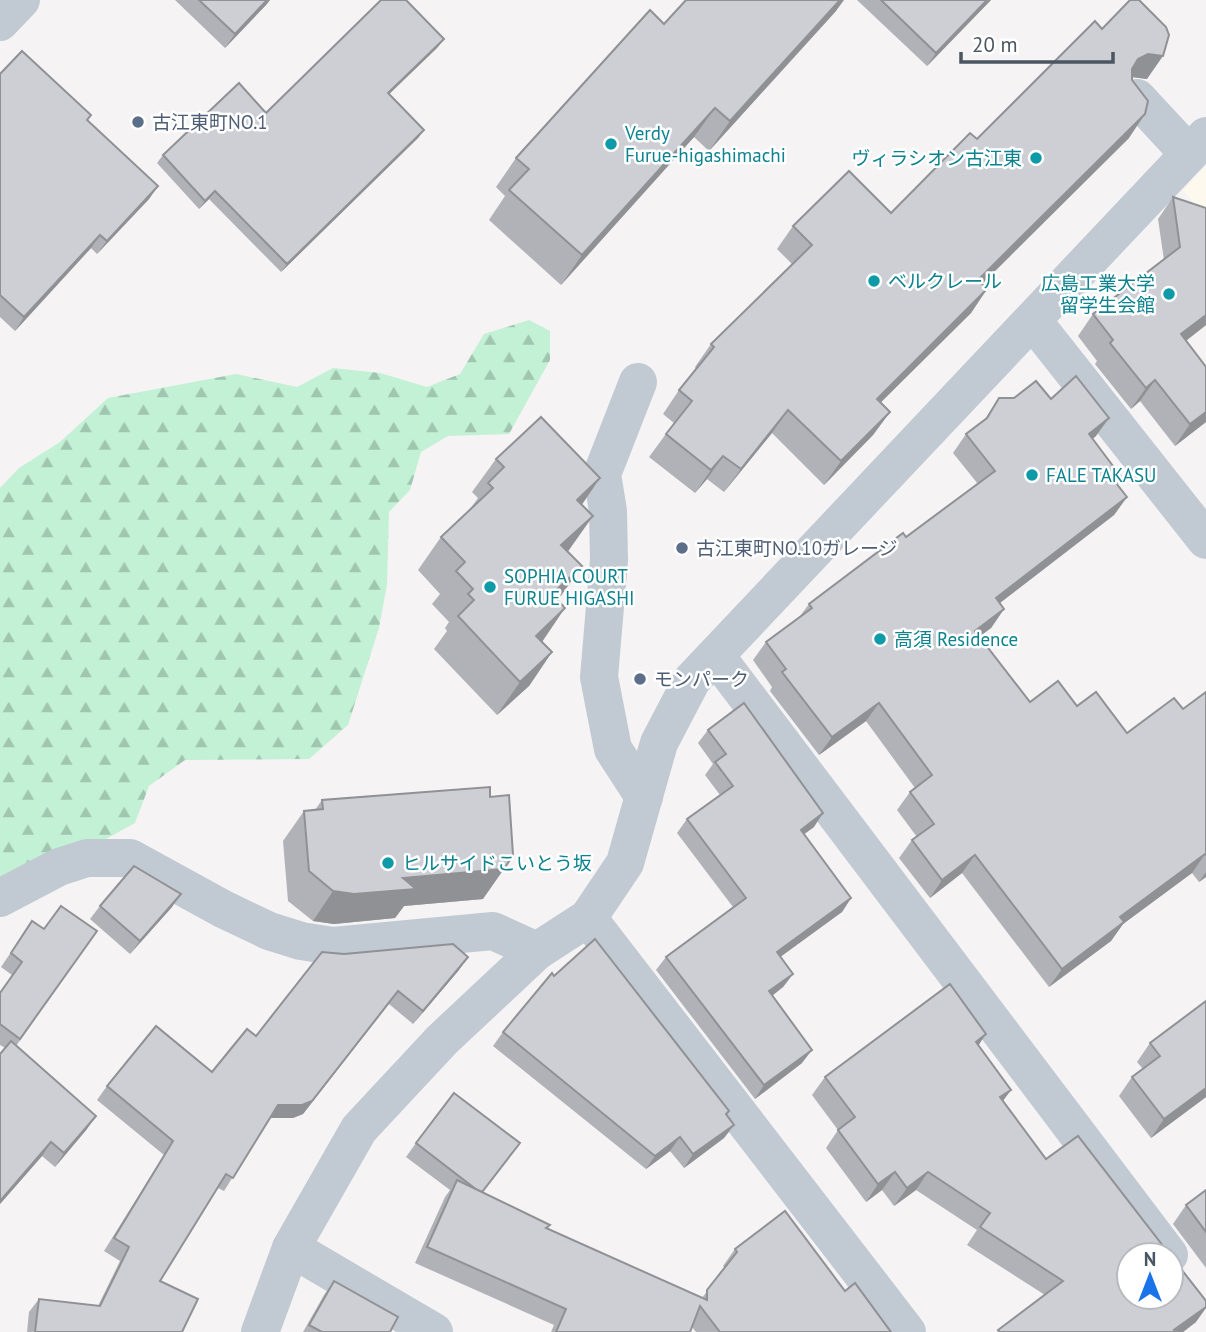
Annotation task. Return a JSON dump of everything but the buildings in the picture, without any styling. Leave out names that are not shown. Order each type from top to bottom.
[{"type":"street","points":[[0,22],[21,0]]},
{"type":"street","points":[[260,1332],[291,1248],[359,1129],[442,1040],[537,951],[587,918],[625,863],[659,743],[692,680],[1198,145],[1137,98]]},
{"type":"street","points":[[1033,321],[1206,540]]},
{"type":"street","points":[[638,382],[602,474],[608,511],[609,560],[599,677],[613,749],[644,797]]},
{"type":"street","points":[[716,656],[1158,1241]]},
{"type":"street","points":[[0,898],[60,867],[87,858],[130,858],[234,915],[269,931],[301,940],[333,946],[493,931],[537,951]]},
{"type":"street","points":[[587,918],[907,1332]]},
{"type":"street","points":[[291,1248],[434,1332]]},
{"type":"shaded area","points":[[1206,166],[1206,220],[1183,190]]},
{"type":"green space","points":[[529,320],[550,331],[550,360],[509,434],[448,436],[421,452],[410,490],[389,512],[387,584],[379,628],[348,725],[309,759],[185,760],[149,786],[135,823],[84,851],[0,884],[0,488],[19,468],[60,442],[108,398],[236,374],[297,387],[333,368],[380,373],[427,387],[460,374],[484,334]]},
{"type":"place","name":"古江東町NO.1","points":[[138,122]]},
{"type":"place","name":"Verdy Furue-higashimachi","points":[[611,144]]},
{"type":"place","name":"ヴィラシオン古江東","points":[[1036,158]]},
{"type":"place","name":"ベルクレール","points":[[874,281]]},
{"type":"place","name":"広島工業大学 留学生会館","points":[[1169,294]]},
{"type":"place","name":"FALE TAKASU","points":[[1032,475]]},
{"type":"place","name":"古江東町NO.10ガレージ","points":[[682,548]]},
{"type":"place","name":"SOPHIA COURT FURUE HIGASHI","points":[[490,587]]},
{"type":"place","name":"高須 Residence","points":[[880,639]]},
{"type":"place","name":"モンパーク","points":[[640,679]]},
{"type":"place","name":"ヒルサイドこいとう坂","points":[[388,863]]}]
